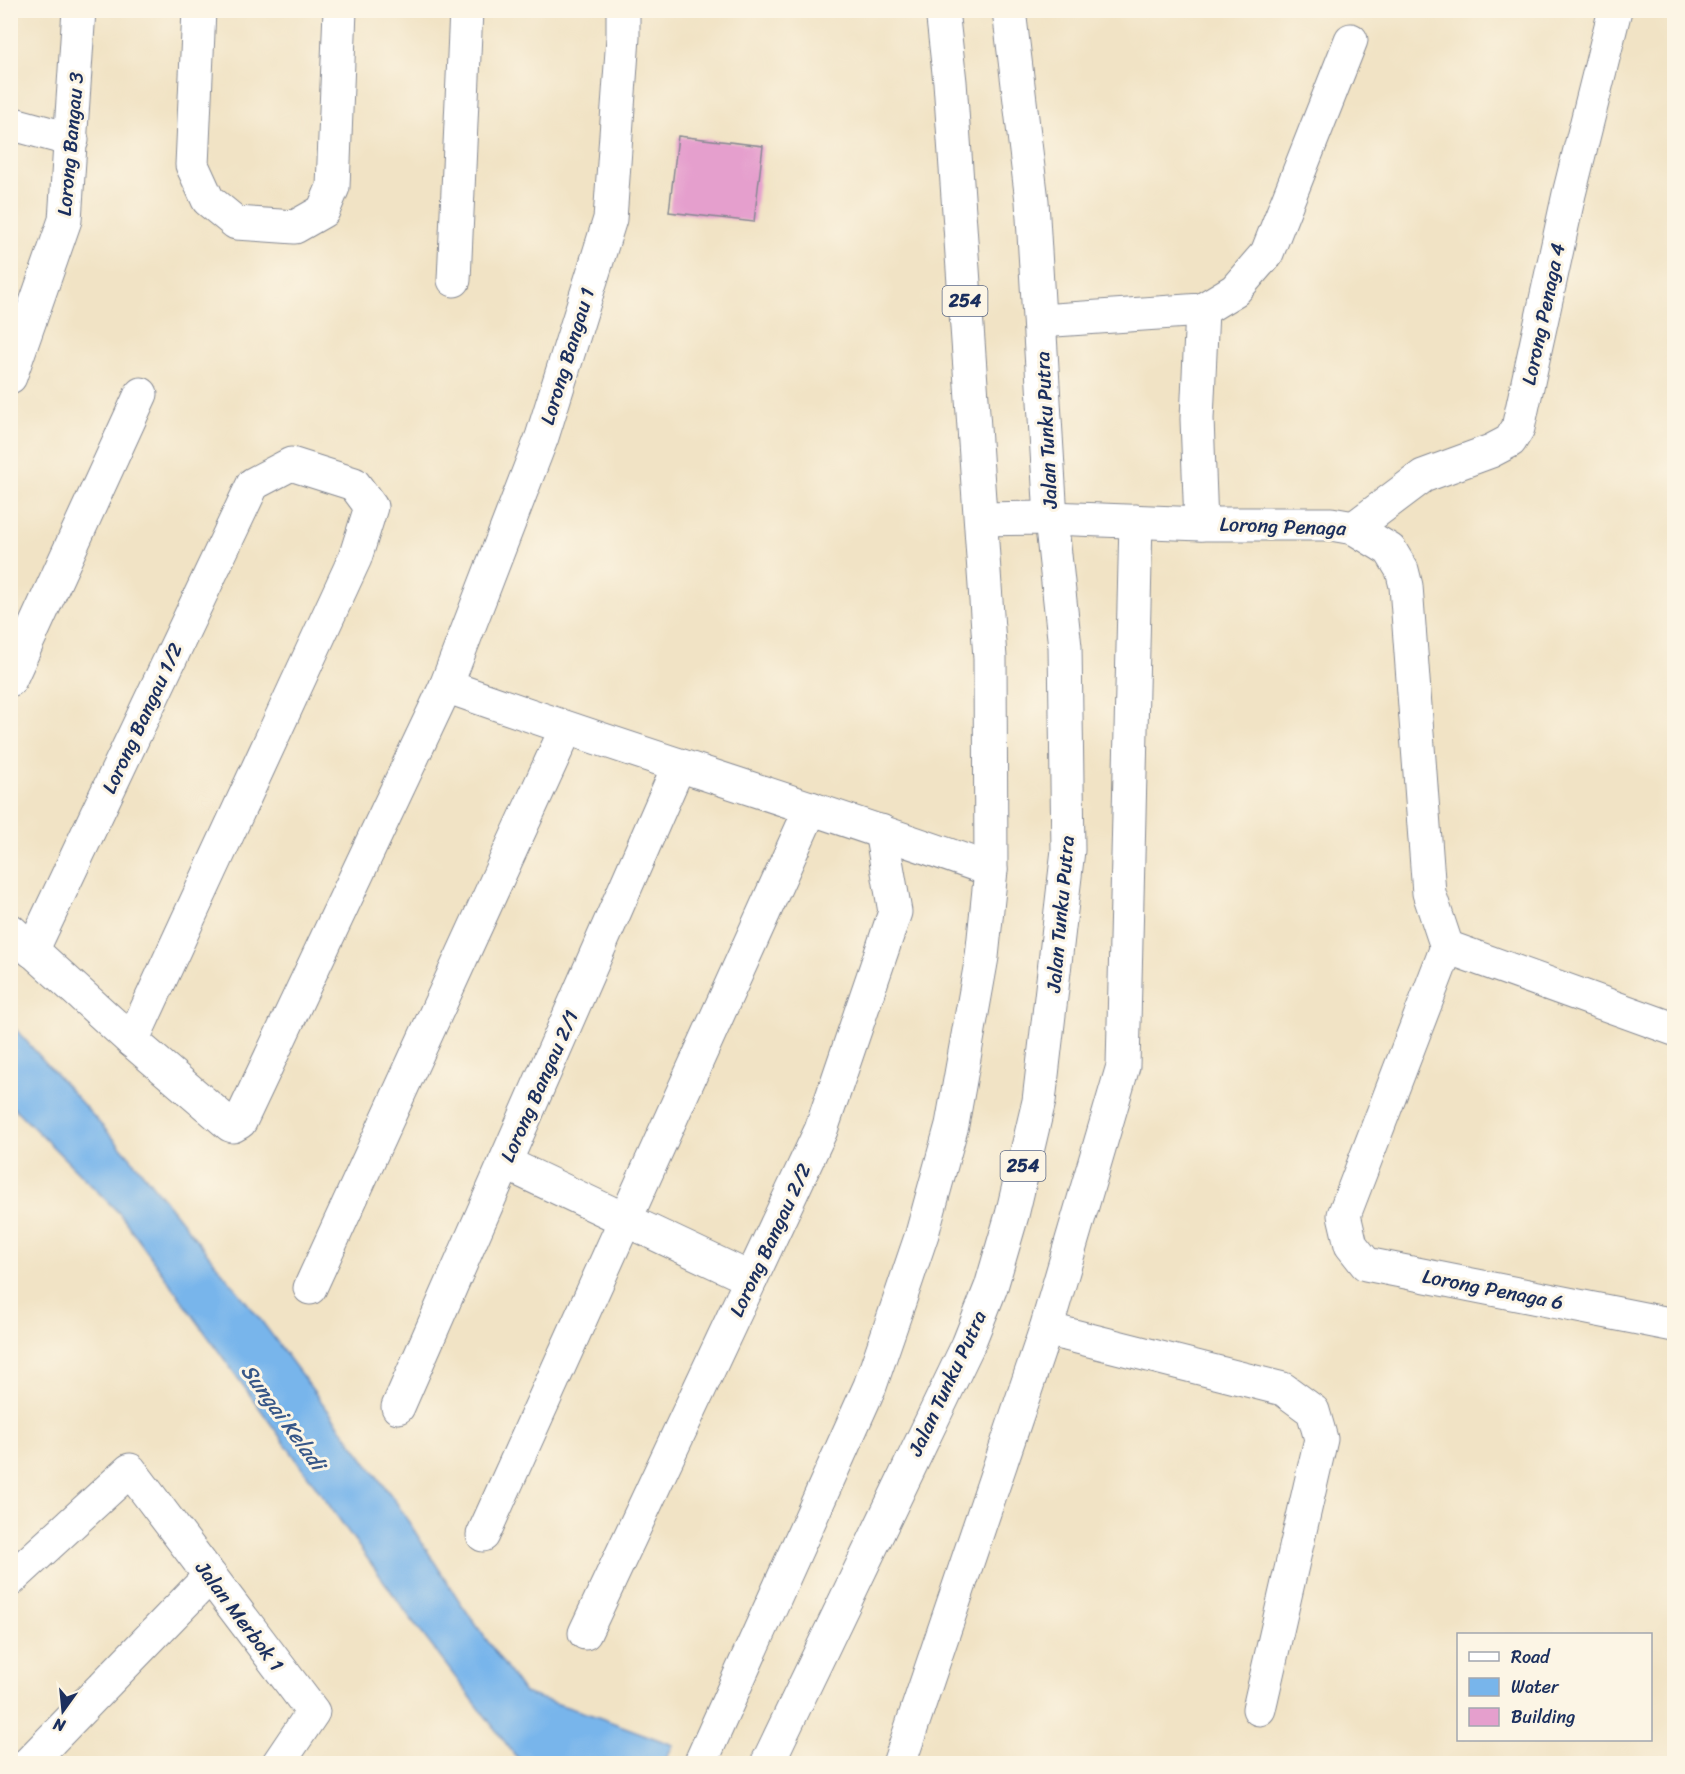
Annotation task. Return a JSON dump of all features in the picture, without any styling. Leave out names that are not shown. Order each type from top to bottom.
[{"type":"street","name":"Lorong Bangau 3","points":[[10,376],[65,220],[79,10]]},
{"type":"street","points":[[199,10],[192,165],[208,200],[236,223],[295,227],[323,211],[333,187],[340,10]]},
{"type":"street","points":[[454,280],[466,10]]},
{"type":"street","name":"Lorong Bangau 1","points":[[132,1041],[230,1125],[237,1125],[446,686],[542,436],[610,219],[623,10]]},
{"type":"street","name":"254","points":[[705,1751],[870,1386],[919,1244],[952,1125],[982,957],[991,870],[990,658],[950,82],[942,10]]},
{"type":"street","name":"Jalan Tunku Putra","points":[[767,1764],[968,1345],[991,1287],[1037,1111],[1068,850],[1065,647],[1051,518],[1032,201],[1009,10]]},
{"type":"street","name":"Lorong Penaga 4","points":[[1354,528],[1424,476],[1491,452],[1510,441],[1518,428],[1569,194],[1615,10]]},
{"type":"street","points":[[1040,321],[1202,310],[1235,290],[1267,253],[1351,40]]},
{"type":"street","points":[[10,123],[72,140]]},
{"type":"street","points":[[1201,524],[1197,419],[1202,310]]},
{"type":"street","points":[[10,680],[141,394]]},
{"type":"street","name":"Lorong Bangau 1/2","points":[[21,941],[253,484],[291,464],[354,484],[371,507],[355,558],[132,1041]]},
{"type":"street","name":"Lorong Penaga","points":[[981,519],[1051,518],[1201,524],[1331,524],[1354,528],[1390,550],[1402,570],[1406,586],[1429,893],[1447,947]]},
{"type":"street","points":[[899,1764],[1046,1329],[1123,1065],[1136,521]]},
{"type":"street","points":[[446,686],[566,729],[882,831],[991,870]]},
{"type":"street","points":[[310,1287],[566,729]]},
{"type":"street","name":"Lorong Bangau 2/1","points":[[398,1407],[680,765]]},
{"type":"street","points":[[483,1535],[811,808]]},
{"type":"street","name":"Lorong Bangau 2/2","points":[[585,1634],[821,1130],[895,912],[882,831]]},
{"type":"street","points":[[21,941],[132,1041]]},
{"type":"street","points":[[1447,947],[1674,1029]]},
{"type":"street","name":"Lorong Penaga 6","points":[[1447,947],[1344,1215],[1351,1245],[1366,1264],[1672,1316]]},
{"type":"street","points":[[505,1163],[752,1279]]},
{"type":"street","points":[[1046,1329],[1283,1389],[1313,1412],[1321,1439],[1259,1709]]},
{"type":"street","name":"Jalan Merbok 1","points":[[10,1580],[130,1470],[313,1712],[278,1764]]},
{"type":"street","points":[[28,1764],[210,1576]]},
{"type":"water","name":"Sungai Keladi","points":[[11,1024],[130,1157],[260,1319],[396,1502],[460,1602],[524,1693],[673,1745],[664,1763],[523,1763],[514,1754],[411,1619],[120,1214],[11,1105]]},
{"type":"building","points":[[678,136],[763,146],[754,222],[669,212]]}]
